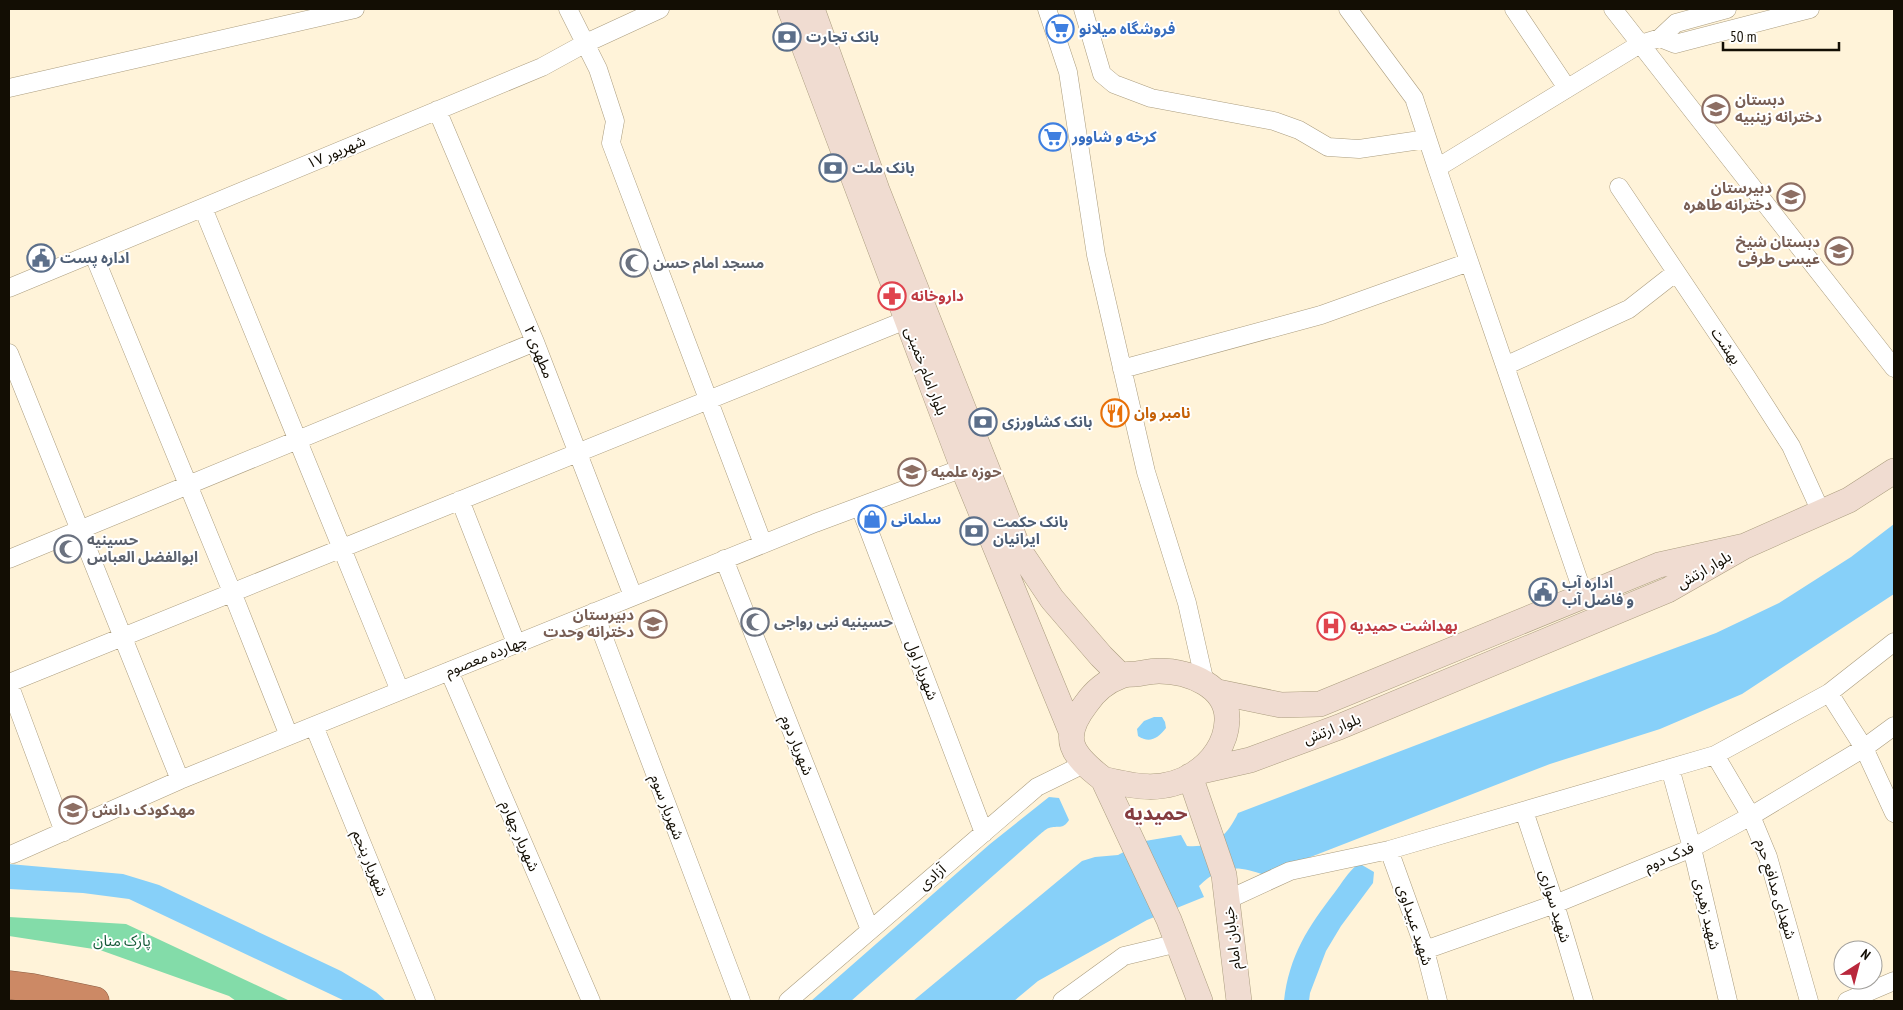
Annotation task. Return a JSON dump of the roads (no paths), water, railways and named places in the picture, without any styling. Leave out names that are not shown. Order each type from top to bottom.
[{"type":"highway","points":[[9,985],[95,1001]]},
{"type":"main road","name":"بلوار امام خمینی","points":[[790,9],[963,468],[1071,731]]},
{"type":"main road","name":"بلوار امام خمینی","points":[[812,9],[877,190],[1020,550],[1052,599],[1101,656],[1121,676]]},
{"type":"main road","points":[[1745,546],[1849,500],[1894,471]]},
{"type":"main road","name":"بلوار ارتش","points":[[1211,687],[1281,705],[1320,704],[1660,565],[1745,546]]},
{"type":"main road","name":"بلوار ارتش","points":[[1194,774],[1250,760],[1339,727],[1668,590],[1745,546]]},
{"type":"main road","points":[[1093,771],[1141,787],[1172,784],[1194,774],[1210,762],[1219,749],[1225,735],[1228,713],[1211,687],[1189,676],[1159,670],[1121,676],[1101,687],[1090,698],[1075,719],[1071,731],[1072,744],[1093,771],[1132,843],[1173,931],[1200,1001]]},
{"type":"main road","name":"خیابان امام","points":[[1194,774],[1211,840],[1224,875],[1239,1001]]},
{"type":"street","points":[[9,88],[355,9]]},
{"type":"street","points":[[568,9],[598,69],[615,121],[611,143],[763,544]]},
{"type":"street","name":"۱۷ شهریور","points":[[9,288],[542,67],[584,44],[660,9]]},
{"type":"street","points":[[1047,9],[1068,72],[1096,255],[1146,472],[1211,687]]},
{"type":"street","points":[[1083,9],[1102,74],[1114,84],[1123,88],[1151,98],[1274,121],[1298,130],[1328,147],[1359,149],[1427,138]]},
{"type":"street","points":[[1348,9],[1414,98],[1584,596]]},
{"type":"street","points":[[1514,9],[1567,88]]},
{"type":"street","points":[[1613,9],[1888,347],[1894,368]]},
{"type":"street","points":[[1437,168],[1640,44],[1660,38],[1676,23],[1725,9]]},
{"type":"street","points":[[1660,38],[1675,44],[1810,9]]},
{"type":"street","name":"مطهری ۲","points":[[437,110],[535,342],[633,596]]},
{"type":"street","name":"بهشت","points":[[1619,187],[1791,446],[1821,512]]},
{"type":"street","points":[[203,208],[400,690]]},
{"type":"street","points":[[93,253],[232,592],[288,736]]},
{"type":"street","points":[[1122,369],[1321,315],[1469,262]]},
{"type":"street","points":[[1505,366],[1629,309],[1675,272]]},
{"type":"street","points":[[64,832],[9,683],[906,320]]},
{"type":"street","points":[[9,559],[535,342]]},
{"type":"street","points":[[9,354],[180,780]]},
{"type":"street","name":"چهارده معصوم","points":[[13,854],[180,780],[400,690],[724,559],[963,468]]},
{"type":"street","points":[[460,500],[516,643]]},
{"type":"street","name":"شهریار اول","points":[[860,507],[984,833]]},
{"type":"street","name":"شهریار دوم","points":[[724,559],[870,930]]},
{"type":"street","name":"شهریار سوم","points":[[594,612],[741,1001]]},
{"type":"street","points":[[1227,900],[1290,871],[1389,850],[1714,755],[1829,693],[1894,642]]},
{"type":"street","name":"شهریار چهارم","points":[[449,671],[591,1001]]},
{"type":"street","points":[[1829,693],[1864,748],[1894,813]]},
{"type":"street","name":"شهریار پنجم","points":[[314,726],[426,1001]]},
{"type":"street","name":"فدک دوم","points":[[1425,950],[1555,904],[1692,848],[1751,816],[1864,748],[1894,726]]},
{"type":"street","name":"شهدای مدافع حرم","points":[[1714,755],[1751,816],[1768,857],[1809,1001]]},
{"type":"street","name":"شهید زهیری","points":[[1670,768],[1692,848],[1728,1001]]},
{"type":"street","name":"آزادی","points":[[788,1001],[1037,787],[1093,771]]},
{"type":"street","name":"شهید سواری","points":[[1524,811],[1555,904],[1584,1001]]},
{"type":"street","name":"شهید عبیداوی","points":[[1389,850],[1425,950],[1438,1001]]},
{"type":"street","points":[[1062,1001],[1124,956],[1173,931]]},
{"type":"street","points":[[1848,1001],[1894,981]]},
{"type":"water","points":[[1894,524],[1894,594],[1742,694],[1660,729],[1550,764],[1264,875],[1238,869],[1230,869],[1214,874],[1199,886],[1204,897],[1147,920],[1038,981],[1014,1001],[913,1001],[1082,861],[1095,857],[1118,855],[1145,841],[1181,835],[1187,846],[1212,843],[1224,834],[1238,813],[1716,633],[1779,603],[1851,557]]},
{"type":"water","points":[[1154,717],[1162,717],[1166,728],[1154,739],[1146,740],[1138,736],[1137,729],[1144,721]]},
{"type":"water","points":[[1049,797],[1059,798],[1069,820],[1065,825],[1045,830],[851,1001],[811,1001],[990,844]]},
{"type":"water","points":[[9,864],[123,874],[159,885],[341,971],[376,992],[386,1001],[345,1001],[129,899],[83,893],[9,889]]},
{"type":"water","points":[[1357,865],[1362,865],[1374,872],[1373,883],[1341,926],[1326,951],[1310,993],[1309,1001],[1284,1001],[1290,970],[1301,943],[1325,905]]},
{"type":"place","name":"فروشگاه میلانو","points":[[1060,29]]},
{"type":"place","name":"بانک تجارت","points":[[787,37]]},
{"type":"place","name":"دبستان دخترانه زینبیه","points":[[1716,109]]},
{"type":"place","name":"کرخه و شاوور","points":[[1053,137]]},
{"type":"place","name":"بانک ملت","points":[[833,168]]},
{"type":"place","name":"دبیرستان دخترانه طاهره","points":[[1791,197]]},
{"type":"place","name":"دبستان شیخ عیسی طرفی","points":[[1839,251]]},
{"type":"place","name":"اداره پست","points":[[41,258]]},
{"type":"place","name":"مسجد امام حسن","points":[[634,263]]},
{"type":"place","name":"داروخانه","points":[[892,296]]},
{"type":"place","name":"نامبر وان","points":[[1115,413]]},
{"type":"place","name":"بانک کشاورزی","points":[[983,422]]},
{"type":"place","name":"حوزه علمیه","points":[[912,472]]},
{"type":"place","name":"سلمانی","points":[[872,519]]},
{"type":"place","name":"بانک حکمت ایرانیان","points":[[974,531]]},
{"type":"place","name":"حسینیه ابوالفضل العباس","points":[[68,549]]},
{"type":"place","name":"اداره آب و فاضل آب","points":[[1543,592]]},
{"type":"place","name":"حسینیه نبی رواجی","points":[[755,622]]},
{"type":"place","name":"دبیرستان دخترانه وحدت","points":[[653,624]]},
{"type":"place","name":"بهداشت حمیدیه","points":[[1331,626]]},
{"type":"place","name":"مهدکودک دانش","points":[[73,810]]},
{"type":"district","name":"حمیدیه","points":[[1156,813]]},
{"type":"park label","name":"پارک منان","points":[[122,941]]}]
